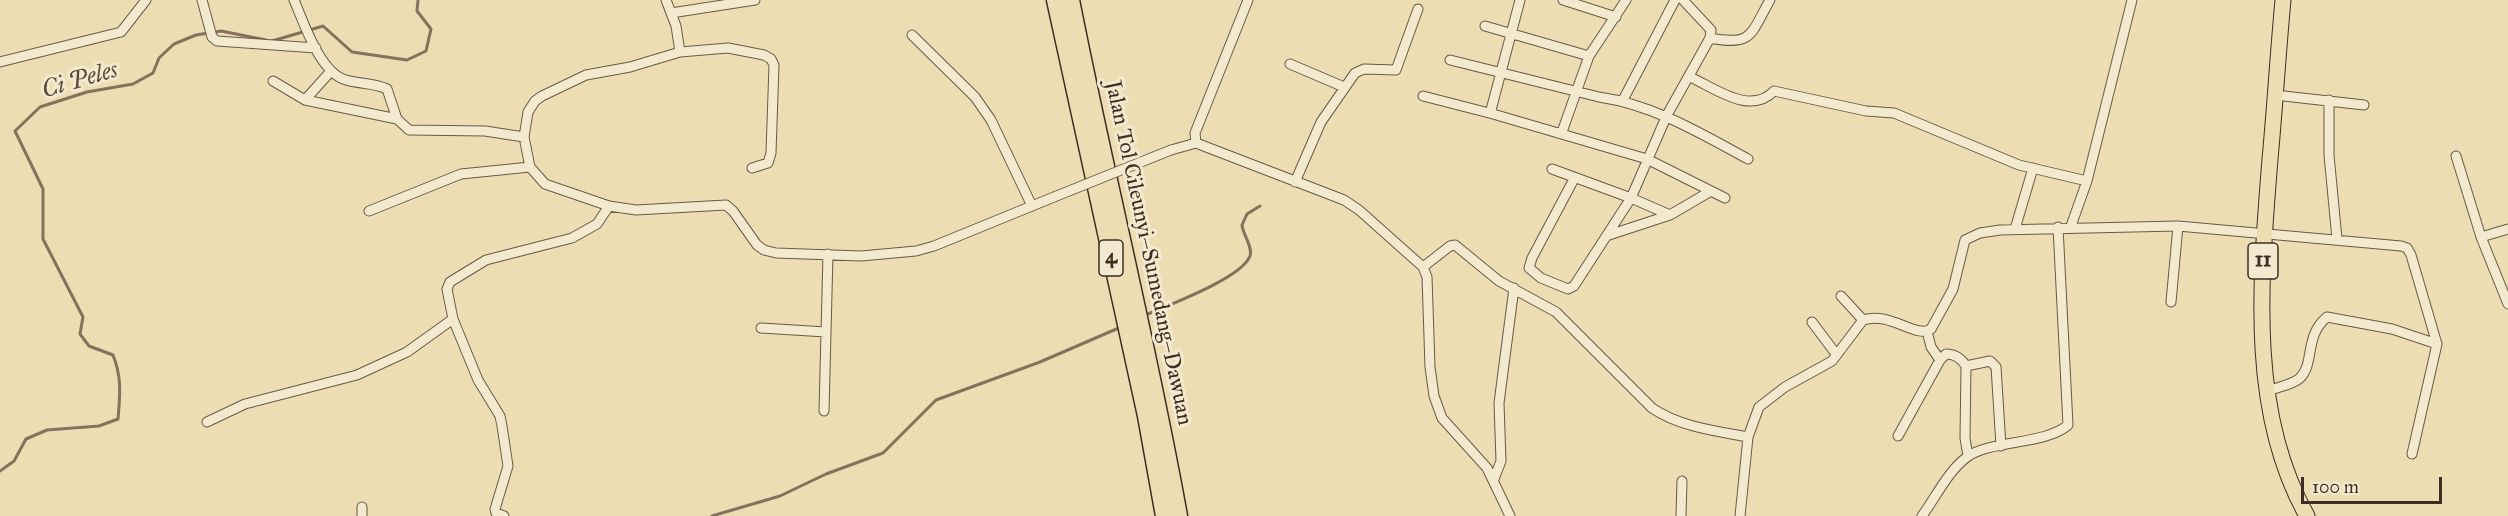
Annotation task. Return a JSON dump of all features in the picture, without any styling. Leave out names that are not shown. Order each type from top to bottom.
[{"type":"highway","name":"Jalan Tol Cileunyi–Sumedang–Dawuan","points":[[1055,0],[1146,416],[1164,516]]},
{"type":"highway","name":"Jalan Tol Cileunyi–Sumedang–Dawuan","points":[[1071,0],[1094,115],[1160,411],[1179,516]]},
{"type":"highway","name":"11","points":[[2283,0],[2264,235],[2262,299],[2268,391],[2279,448],[2290,482],[2307,516]]},
{"type":"street","points":[[0,63],[122,32],[146,0]]},
{"type":"street","points":[[202,0],[211,32],[217,41],[316,48]]},
{"type":"street","points":[[294,0],[310,37],[332,71],[347,81],[387,89],[397,119],[409,130],[485,131],[524,136]]},
{"type":"street","points":[[666,0],[680,52]]},
{"type":"street","points":[[671,13],[755,0]]},
{"type":"street","points":[[1196,143],[1195,133],[1248,0]]},
{"type":"street","points":[[1493,114],[1491,110],[1520,0]]},
{"type":"street","points":[[1563,0],[1592,4],[1616,17]]},
{"type":"street","points":[[1562,132],[1589,56],[1626,0]]},
{"type":"street","points":[[1623,100],[1675,0]]},
{"type":"street","points":[[1574,178],[1532,258],[1530,272],[1565,288],[1571,288],[1609,236],[1631,198],[1667,116],[1710,38],[1711,30],[1683,0]]},
{"type":"street","points":[[1710,38],[1737,42],[1748,37],[1770,0]]},
{"type":"street","points":[[2071,226],[2087,181],[2132,0]]},
{"type":"street","points":[[1295,182],[1321,122],[1355,73],[1364,69],[1396,70],[1418,9]]},
{"type":"street","points":[[1485,26],[1589,56]]},
{"type":"street","points":[[912,35],[975,97],[991,120],[1032,206]]},
{"type":"street","points":[[752,168],[768,163],[770,158],[773,62],[764,55],[728,48],[680,52],[630,67],[586,75],[542,96],[535,101],[528,112],[524,136],[531,167],[545,184],[609,206],[657,210],[726,205],[733,211],[757,245],[764,250],[776,253],[861,256],[923,249],[1171,150],[1196,143],[1344,200],[1359,210],[1423,267],[1427,277],[1430,367],[1437,408],[1442,418],[1494,479],[1510,516]]},
{"type":"street","points":[[1450,60],[1576,91],[1623,100],[1667,116],[1748,159]]},
{"type":"street","points":[[1290,64],[1344,87]]},
{"type":"street","points":[[305,100],[332,71]]},
{"type":"street","points":[[1690,77],[1744,102],[1756,103],[1766,100],[1774,91],[1866,111],[1894,113],[2033,168],[2087,181]]},
{"type":"street","points":[[273,81],[305,100],[397,119]]},
{"type":"street","points":[[2276,95],[2364,105]]},
{"type":"street","points":[[1423,96],[1562,132],[1647,159],[1725,198]]},
{"type":"street","points":[[2329,100],[2329,155],[2337,239]]},
{"type":"street","points":[[2456,156],[2481,237],[2508,304]]},
{"type":"street","points":[[369,211],[461,174],[531,167]]},
{"type":"street","points":[[2015,229],[2033,168]]},
{"type":"street","points":[[1552,169],[1670,215]]},
{"type":"street","points":[[1609,236],[1670,215],[1711,191]]},
{"type":"street","points":[[504,516],[496,513],[495,509],[508,466],[500,416],[478,380],[453,319],[447,289],[450,282],[469,268],[486,260],[572,238],[597,224],[609,206]]},
{"type":"street","points":[[2170,302],[2178,225]]},
{"type":"street","points":[[1740,516],[1748,437],[1759,407],[1768,397],[1828,364],[1863,320],[1881,317],[1920,332],[1927,331],[1935,325],[1953,289],[1965,240],[1980,233],[2015,229],[2178,225],[2264,235],[2337,239],[2407,248],[2437,344],[2412,454]]},
{"type":"street","points":[[1923,516],[1954,470],[1968,456],[2065,428],[2069,420],[2058,227]]},
{"type":"street","points":[[2481,237],[2508,229]]},
{"type":"street","points":[[1423,267],[1453,245],[1498,281],[1556,312],[1652,408],[1665,417],[1710,430],[1748,437]]},
{"type":"street","points":[[824,411],[828,254]]},
{"type":"street","points":[[1494,479],[1501,461],[1499,403],[1514,288]]},
{"type":"street","points":[[1841,296],[1863,320]]},
{"type":"street","points":[[2268,391],[2292,382],[2302,375],[2312,336],[2327,317],[2333,316],[2392,329],[2437,344]]},
{"type":"street","points":[[207,422],[245,404],[357,375],[420,345],[453,319]]},
{"type":"street","points":[[1812,322],[1836,354]]},
{"type":"street","points":[[761,328],[826,332]]},
{"type":"street","points":[[1927,331],[1931,347],[1940,360]]},
{"type":"street","points":[[1898,436],[1940,360],[1946,354],[1952,354],[1963,361],[1966,366],[1965,438],[1968,456]]},
{"type":"street","points":[[1966,366],[1990,361],[1996,367],[2001,446]]},
{"type":"street","points":[[1681,516],[1682,481]]},
{"type":"waterway","name":"Ci Peles","points":[[272,41],[323,26],[352,52],[407,60],[426,51],[431,29],[417,11],[418,0]]},
{"type":"waterway","name":"Ci Peles","points":[[0,471],[14,461],[26,439],[47,430],[99,426],[118,419],[120,387],[113,355],[89,346],[80,334],[83,317],[43,239],[43,189],[15,131],[40,107],[87,92],[133,84],[153,73],[159,58],[174,44],[196,35],[221,31],[266,40]]},
{"type":"waterway","points":[[1146,315],[1219,282],[1244,264],[1251,252],[1242,225],[1247,214],[1260,206]]},
{"type":"waterway","points":[[712,516],[780,496],[826,474],[883,453],[936,400],[1040,362],[1121,327]]}]
